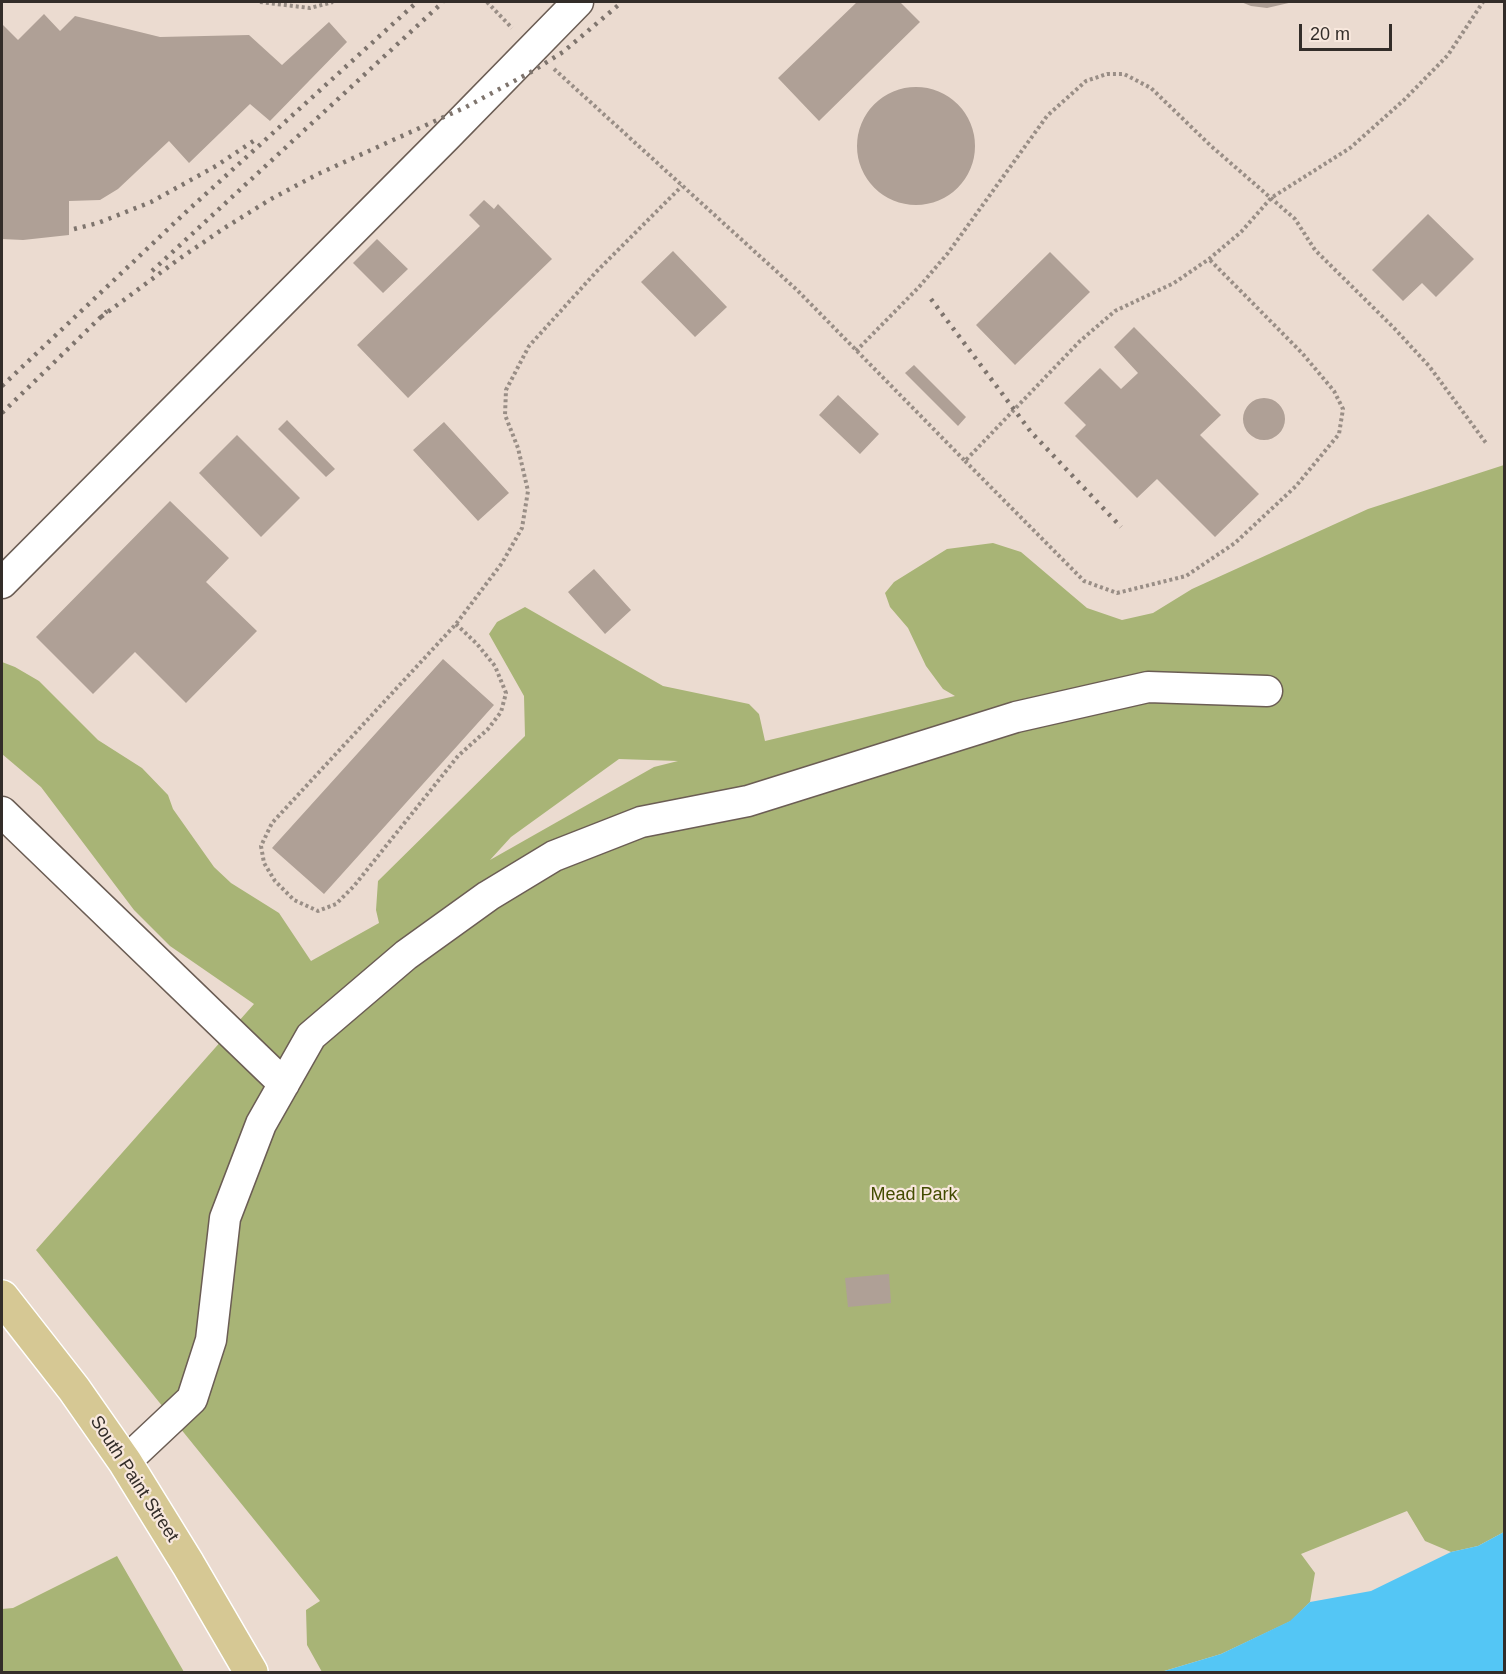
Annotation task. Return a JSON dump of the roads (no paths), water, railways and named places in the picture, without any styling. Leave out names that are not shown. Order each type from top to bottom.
[{"type":"main road","name":"South Paint Street","points":[[2,1297],[75,1389],[125,1462],[251,1672]]},
{"type":"lane","points":[[2,583],[578,2]]},
{"type":"lane","points":[[125,1462],[192,1399],[211,1340],[225,1218],[261,1124],[311,1036],[406,955],[488,896],[554,856],[641,822],[748,801],[1016,717],[1148,687],[1267,691]]},
{"type":"lane","points":[[2,812],[284,1084]]},
{"type":"water","points":[[1504,1532],[1504,1672],[1161,1672],[1221,1654],[1290,1621],[1310,1602],[1371,1591],[1451,1552],[1478,1546]]},
{"type":"railway","points":[[2,386],[186,212],[417,2]]},
{"type":"railway","points":[[152,271],[443,2]]},
{"type":"railway","points":[[101,317],[179,259],[271,199],[318,174],[466,107],[531,72],[563,52],[622,2]]},
{"type":"railway","points":[[74,229],[98,223],[151,202],[216,166],[255,140]]},
{"type":"railway","points":[[931,299],[1031,432],[1121,527]]},
{"type":"railway","points":[[2,413],[107,311]]},
{"type":"park label","name":"Mead Park","points":[[914,1195]]}]
